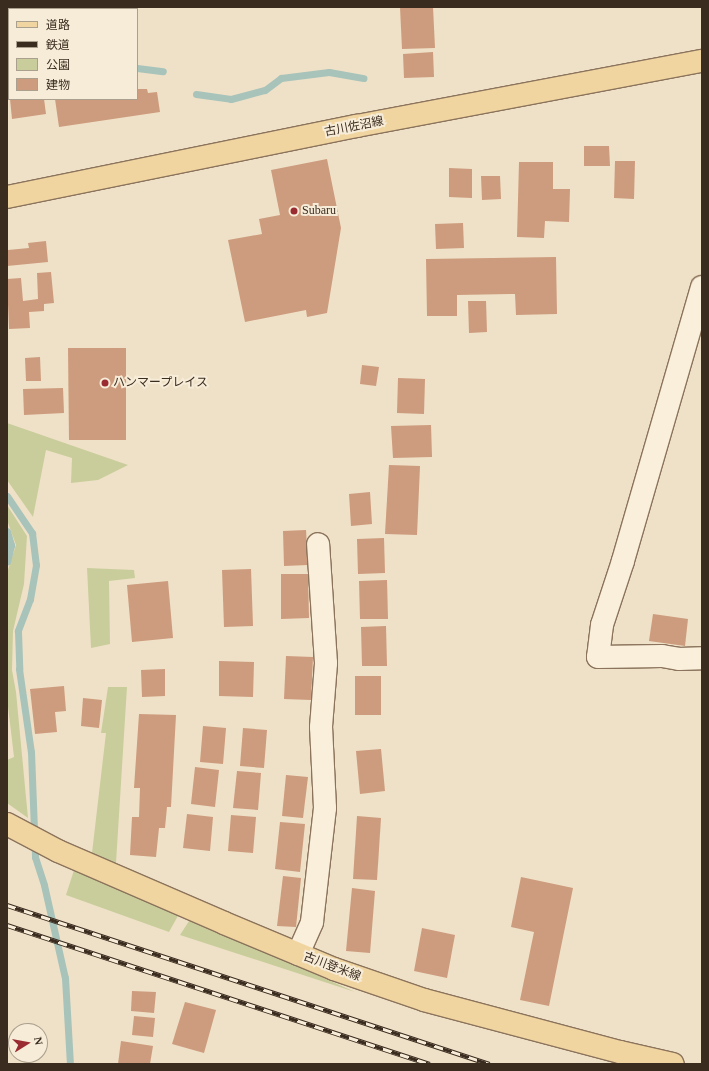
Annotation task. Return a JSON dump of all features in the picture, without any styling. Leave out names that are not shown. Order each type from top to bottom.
[{"type":"main road","name":"古川佐沼線","points":[[7,197],[368,124],[702,60]]},
{"type":"main road","name":"古川登米線","points":[[7,824],[50,847],[334,969],[424,1000],[620,1052],[673,1064]]},
{"type":"street","points":[[702,287],[623,561],[602,625],[598,657],[662,656],[679,659],[702,658]]},
{"type":"street","points":[[298,954],[312,922],[325,808],[322,727],[326,663],[318,544]]},
{"type":"green space","points":[[7,423],[128,465],[98,480],[71,483],[72,458],[46,450],[33,517],[7,480]]},
{"type":"green space","points":[[7,505],[27,536],[24,584],[13,631],[12,670],[16,692],[28,818],[7,803],[7,760],[14,757],[7,698],[7,573],[16,545],[7,520]]},
{"type":"green space","points":[[87,568],[134,570],[135,578],[109,581],[110,644],[91,648]]},
{"type":"green space","points":[[108,687],[127,687],[116,863],[92,853],[106,733],[101,733]]},
{"type":"green space","points":[[75,867],[179,914],[169,932],[66,895]]},
{"type":"green space","points":[[191,918],[355,992],[180,935]]},
{"type":"building","points":[[400,7],[433,7],[435,48],[402,49]]},
{"type":"building","points":[[433,52],[434,77],[404,78],[403,54]]},
{"type":"building","points":[[138,89],[147,89],[148,93],[157,92],[160,112],[59,127],[55,100],[138,100]]},
{"type":"building","points":[[10,100],[44,100],[46,114],[12,119]]},
{"type":"building","points":[[584,146],[609,146],[610,166],[584,166]]},
{"type":"building","points":[[327,159],[341,228],[327,313],[307,317],[306,310],[245,322],[228,240],[262,234],[259,219],[280,215],[271,170]]},
{"type":"building","points":[[615,161],[635,161],[634,199],[614,198]]},
{"type":"building","points":[[519,162],[553,162],[553,189],[570,189],[569,222],[545,221],[544,238],[517,237]]},
{"type":"building","points":[[449,168],[472,169],[472,198],[449,197]]},
{"type":"building","points":[[481,176],[500,176],[501,199],[482,200]]},
{"type":"building","points":[[463,223],[464,248],[436,249],[435,224]]},
{"type":"building","points":[[46,241],[48,262],[7,266],[7,247],[8,250],[29,248],[28,243]]},
{"type":"building","points":[[556,257],[557,314],[516,315],[515,294],[457,295],[457,316],[427,316],[426,259]]},
{"type":"building","points":[[51,272],[54,303],[44,304],[44,311],[29,312],[30,328],[9,329],[7,279],[21,278],[23,301],[38,299],[37,273]]},
{"type":"building","points":[[468,301],[486,301],[487,332],[469,333]]},
{"type":"building","points":[[68,348],[126,348],[126,440],[69,440]]},
{"type":"building","points":[[40,357],[41,381],[26,381],[25,358]]},
{"type":"building","points":[[362,365],[379,367],[376,386],[360,384]]},
{"type":"building","points":[[398,378],[425,379],[424,414],[397,413]]},
{"type":"building","points":[[63,388],[64,413],[24,415],[23,389]]},
{"type":"building","points":[[431,425],[432,457],[393,458],[391,426]]},
{"type":"building","points":[[389,465],[420,466],[417,535],[385,534]]},
{"type":"building","points":[[370,492],[372,524],[351,526],[349,494]]},
{"type":"building","points":[[306,530],[308,565],[284,566],[283,531]]},
{"type":"building","points":[[384,538],[385,573],[358,574],[357,539]]},
{"type":"building","points":[[251,569],[253,626],[224,627],[222,570]]},
{"type":"building","points":[[281,574],[308,574],[309,618],[281,619]]},
{"type":"building","points":[[387,580],[388,619],[360,619],[359,581]]},
{"type":"building","points":[[168,581],[173,638],[132,642],[127,585]]},
{"type":"building","points":[[653,614],[688,619],[685,646],[649,641]]},
{"type":"building","points":[[386,626],[387,666],[362,666],[361,627]]},
{"type":"building","points":[[286,656],[313,657],[311,700],[284,699]]},
{"type":"building","points":[[219,661],[254,662],[253,697],[219,696]]},
{"type":"building","points":[[165,669],[165,696],[142,697],[141,670]]},
{"type":"building","points":[[355,676],[381,676],[381,715],[355,715]]},
{"type":"building","points":[[64,686],[66,711],[55,712],[57,732],[35,734],[30,689]]},
{"type":"building","points":[[83,698],[102,700],[99,728],[81,726]]},
{"type":"building","points":[[139,714],[176,715],[171,807],[167,807],[165,828],[159,828],[156,857],[130,855],[132,817],[139,817],[140,788],[134,788]]},
{"type":"building","points":[[203,726],[226,728],[223,764],[200,762]]},
{"type":"building","points":[[243,728],[267,730],[264,768],[240,766]]},
{"type":"building","points":[[381,749],[385,791],[360,794],[356,751]]},
{"type":"building","points":[[195,767],[219,770],[215,807],[191,804]]},
{"type":"building","points":[[237,771],[261,773],[258,810],[233,808]]},
{"type":"building","points":[[286,775],[308,777],[303,818],[282,816]]},
{"type":"building","points":[[187,814],[213,817],[210,851],[183,848]]},
{"type":"building","points":[[231,815],[256,817],[253,853],[228,851]]},
{"type":"building","points":[[357,816],[381,818],[377,880],[353,879]]},
{"type":"building","points":[[280,822],[305,824],[300,872],[275,869]]},
{"type":"building","points":[[283,876],[301,878],[296,927],[277,926]]},
{"type":"building","points":[[521,877],[573,888],[549,1006],[520,1000],[534,932],[511,927]]},
{"type":"building","points":[[352,888],[375,891],[370,953],[346,951]]},
{"type":"building","points":[[422,928],[455,935],[447,978],[414,971]]},
{"type":"building","points":[[132,991],[156,992],[154,1013],[131,1011]]},
{"type":"building","points":[[185,1002],[216,1010],[204,1053],[172,1044]]},
{"type":"building","points":[[134,1016],[155,1018],[153,1037],[132,1035]]},
{"type":"building","points":[[121,1041],[153,1046],[150,1064],[118,1064]]},
{"type":"waterway","points":[[138,68],[163,71]]},
{"type":"waterway","points":[[196,94],[231,99],[265,90],[281,78],[329,72],[363,78]]},
{"type":"waterway","points":[[7,496],[32,533],[36,565],[30,599],[18,631],[19,669],[31,752],[35,857],[44,885],[65,978],[70,1064]]},
{"type":"waterway","points":[[7,531],[11,545],[7,562]]},
{"type":"railway","points":[[7,905],[490,1064]]},
{"type":"railway","points":[[7,925],[430,1064]]},
{"type":"place","name":"Subaru","points":[[294,211]]},
{"type":"place","name":"ハンマープレイス","points":[[105,383]]}]
